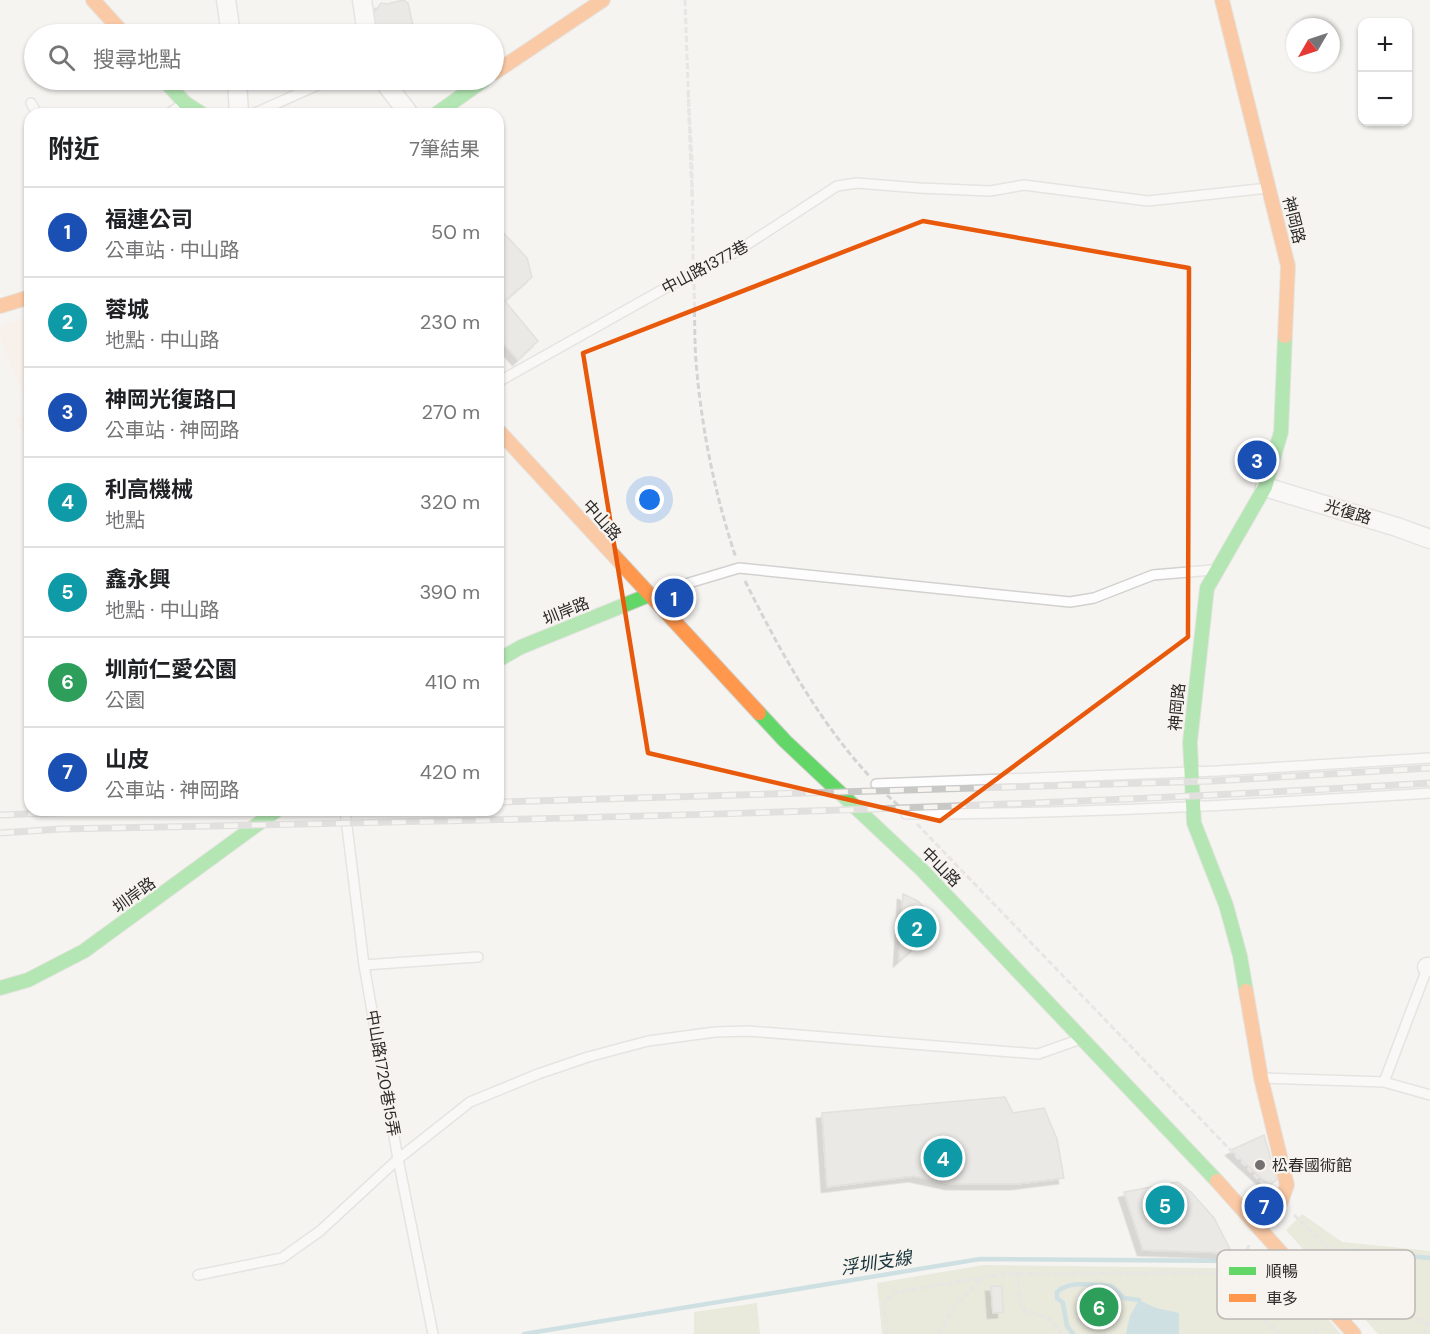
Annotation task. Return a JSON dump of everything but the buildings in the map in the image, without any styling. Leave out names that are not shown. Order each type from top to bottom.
[{"type":"street","points":[[93,0],[115,24]]},
{"type":"street","points":[[226,0],[230,24]]},
{"type":"street","points":[[362,0],[366,24]]},
{"type":"street","points":[[504,66],[603,0]]},
{"type":"street","name":"神岡路","points":[[1222,0],[1288,266],[1281,432],[1265,487],[1207,588],[1190,742],[1191,772],[1194,823],[1226,905],[1240,956],[1261,1078],[1287,1185],[1281,1202]]},
{"type":"street","points":[[173,90],[193,108]]},
{"type":"street","points":[[238,90],[239,108]]},
{"type":"street","points":[[391,90],[404,108]]},
{"type":"street","points":[[444,108],[470,90]]},
{"type":"street","points":[[0,306],[24,299]]},
{"type":"street","name":"中山路","points":[[504,437],[785,741],[922,870],[1083,1038],[1279,1250]]},
{"type":"street","name":"光復路","points":[[1265,487],[1430,539]]},
{"type":"street","name":"圳岸路","points":[[504,657],[521,647],[649,595]]},
{"type":"street","name":"圳岸路","points":[[0,988],[28,980],[84,951],[269,816]]},
{"type":"street","points":[[1259,1227],[1281,1202]]},
{"type":"street","name":"中山路","points":[[1341,1319],[1354,1334]]},
{"type":"lane","points":[[266,108],[307,90]]},
{"type":"lane","points":[[31,103],[34,108]]},
{"type":"lane","points":[[177,108],[185,103]]},
{"type":"lane","name":"中山路1377巷","points":[[504,379],[694,272],[734,253],[837,186],[857,183],[918,188]]},
{"type":"lane","name":"神岡路","points":[[918,188],[990,191],[1024,185],[1148,201],[1269,188]]},
{"type":"lane","points":[[649,595],[739,568],[1070,602],[1094,598],[1153,575],[1218,569]]},
{"type":"lane","points":[[876,784],[1191,772],[1430,758]]},
{"type":"lane","points":[[906,813],[971,814],[1193,807],[1430,793]]},
{"type":"lane","name":"中山路1720巷15弄","points":[[346,816],[364,965],[398,1159],[433,1334]]},
{"type":"lane","points":[[364,965],[478,957]]},
{"type":"lane","points":[[1384,1082],[1429,965]]},
{"type":"lane","points":[[198,1275],[282,1258],[320,1231],[398,1159],[470,1101],[588,1057],[648,1041],[715,1032],[747,1031],[1038,1054],[1083,1038]]},
{"type":"lane","points":[[1261,1078],[1384,1082],[1430,1095]]},
{"type":"path","points":[[685,0],[692,196]]},
{"type":"path","points":[[692,196],[688,90],[693,249]]},
{"type":"path","points":[[694,272],[697,371],[704,430],[721,513],[739,568],[793,671],[823,719],[854,759]]},
{"type":"path","points":[[941,850],[1281,1202],[1331,1250]]},
{"type":"path","points":[[1247,1250],[1259,1227]]},
{"type":"path","points":[[1018,1273],[1019,1300],[1024,1311],[1049,1318],[1062,1334]]},
{"type":"path","points":[[887,1334],[884,1301],[897,1292],[1018,1273],[1217,1273]]},
{"type":"path","points":[[939,1334],[956,1304],[983,1277]]},
{"type":"path","points":[[1262,1319],[1281,1334]]},
{"type":"path","points":[[1424,1334],[1428,1324]]},
{"type":"path","points":[[1314,1334],[1324,1325]]},
{"type":"highlighted area","points":[[923,221],[1189,268],[1188,637],[940,821],[648,753],[583,353]]},
{"type":"shaded area","points":[[24,318],[24,397],[0,338],[0,328]]},
{"type":"shaded area","points":[[24,415],[24,434],[14,419]]},
{"type":"green space","points":[[1302,1214],[1342,1242],[1430,1251],[1430,1334],[1378,1334],[1365,1319],[1415,1319],[1415,1250],[1304,1250],[1286,1230]]},
{"type":"green space","points":[[984,1265],[1217,1268],[1217,1319],[1328,1319],[1341,1334],[882,1334],[877,1283]]},
{"type":"green space","points":[[757,1303],[760,1334],[694,1334],[694,1312]]},
{"type":"water","points":[[1139,1300],[1156,1308],[1179,1313],[1179,1334],[1126,1334],[1130,1316]]},
{"type":"waterway","name":"浮圳支線","points":[[1415,1257],[1430,1258]]},
{"type":"waterway","name":"浮圳支線","points":[[524,1334],[980,1259],[1217,1261]]},
{"type":"waterway","points":[[1073,1334],[1067,1326],[1063,1303],[1057,1298],[1057,1292],[1062,1288],[1082,1284],[1111,1286],[1124,1298],[1139,1300]]},
{"type":"railway","points":[[504,802],[1213,781],[1430,768]]},
{"type":"railway","points":[[0,833],[60,829],[574,818],[917,807],[1088,801],[1430,783]]},
{"type":"railway","points":[[0,815],[24,814]]},
{"type":"traffic: fast","points":[[173,90],[193,108]]},
{"type":"traffic: fast","points":[[444,108],[470,90]]},
{"type":"traffic: fast","points":[[1246,991],[1240,956],[1226,905],[1194,823],[1190,742],[1207,588],[1265,487],[1281,432],[1285,336]]},
{"type":"traffic: fast","points":[[504,657],[521,647],[649,595]]},
{"type":"traffic: fast","points":[[759,713],[785,741],[922,870],[1217,1181]]},
{"type":"traffic: fast","points":[[0,988],[28,980],[84,951],[269,816]]},
{"type":"traffic: slow","points":[[93,0],[115,24]]},
{"type":"traffic: slow","points":[[504,66],[603,0]]},
{"type":"traffic: slow","points":[[1222,0],[1288,266],[1285,336]]},
{"type":"traffic: slow","points":[[0,306],[24,299]]},
{"type":"traffic: slow","points":[[504,437],[759,713]]},
{"type":"traffic: slow","points":[[1246,991],[1261,1078],[1287,1185],[1281,1202],[1256,1224]]},
{"type":"traffic: slow","points":[[1217,1181],[1279,1250]]},
{"type":"traffic: slow","points":[[1341,1319],[1354,1334]]},
{"type":"place","name":"神岡光復路口","points":[[1257,460]]},
{"type":"place","name":"福連公司","points":[[674,598]]},
{"type":"place","name":"蓉城","points":[[917,928]]},
{"type":"place","name":"利高機械","points":[[943,1158]]},
{"type":"place","name":"松春國術館","points":[[1260,1165]]},
{"type":"place","name":"鑫永興","points":[[1165,1205]]},
{"type":"place","name":"山皮","points":[[1264,1206]]},
{"type":"place","name":"圳前仁愛公園","points":[[1099,1307]]}]
